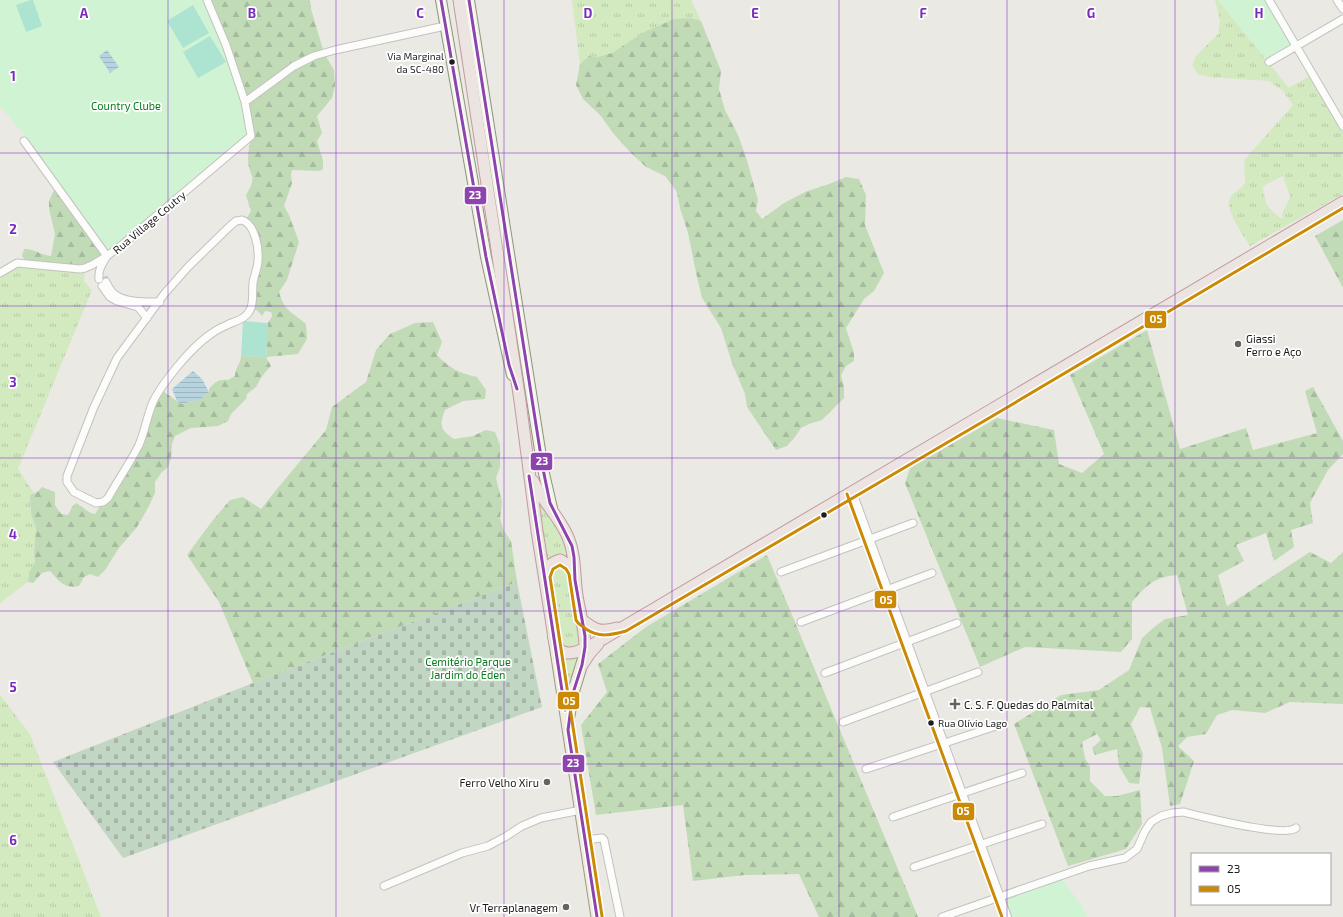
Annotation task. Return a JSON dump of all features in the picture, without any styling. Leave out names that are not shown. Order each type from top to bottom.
[{"type":"highway","points":[[459,0],[520,401],[538,541],[555,644],[563,653],[567,654],[576,652],[603,639],[1343,202]]},
{"type":"highway","points":[[1318,218],[1343,206]]},
{"type":"highway","points":[[528,469],[537,489],[563,526],[572,546],[580,619],[585,636],[586,647]]},
{"type":"highway","points":[[544,577],[546,568],[550,564],[560,560],[570,566],[575,580]]},
{"type":"highway","points":[[580,619],[592,628],[598,630],[609,630],[624,626]]},
{"type":"highway","points":[[582,665],[590,653],[603,639]]},
{"type":"main road","points":[[441,0],[486,257],[509,365],[520,401]]},
{"type":"main road","points":[[469,0],[543,469],[550,503],[554,513]]},
{"type":"main road","points":[[555,644],[597,917]]},
{"type":"main road","points":[[568,730],[573,693],[586,647]]},
{"type":"street","points":[[207,0],[226,45],[245,102],[294,66],[314,56],[445,26]]},
{"type":"street","points":[[1269,0],[1343,126]]},
{"type":"street","points":[[1337,0],[1343,9]]},
{"type":"street","points":[[1269,62],[1343,19]]},
{"type":"street","name":"Rua Village Coutry","points":[[0,273],[17,263],[80,269],[92,265],[107,256],[251,136],[245,102]]},
{"type":"street","points":[[24,141],[107,256],[98,274],[110,297],[116,301],[138,307],[147,318]]},
{"type":"street","points":[[242,220],[249,225],[258,246],[258,260],[253,281],[251,308],[243,318],[215,330],[177,367],[160,389],[153,403],[146,428],[138,446],[108,498],[103,502],[96,503],[74,492],[67,482],[67,476],[94,407],[117,358],[147,318],[188,267],[229,227],[236,221],[242,220]]},
{"type":"street","points":[[102,281],[113,293],[118,296],[142,302],[160,302]]},
{"type":"street","points":[[852,492],[1007,917]]},
{"type":"street","points":[[781,572],[913,523]]},
{"type":"street","points":[[801,622],[932,573]]},
{"type":"street","points":[[825,673],[956,623]]},
{"type":"street","points":[[842,722],[978,672]]},
{"type":"street","points":[[866,769],[999,725]]},
{"type":"street","points":[[893,817],[1022,774]]},
{"type":"street","points":[[384,886],[462,853],[488,846],[522,826],[541,818],[581,810]]},
{"type":"street","points":[[942,917],[1089,866],[1125,858],[1137,849],[1151,822],[1161,816],[1172,813],[1183,812],[1253,827],[1290,831],[1296,828]]},
{"type":"street","points":[[914,867],[1042,824]]},
{"type":"street","points":[[585,840],[602,838],[604,840],[620,917]]},
{"type":"green space","name":"Country Clube","points":[[0,0],[207,0],[226,45],[251,133],[107,256],[24,141],[27,138],[0,106]]},
{"type":"green space","points":[[33,0],[42,26],[26,32],[16,5]]},
{"type":"green space","points":[[207,0],[310,0],[311,9],[324,53],[334,70],[335,85],[332,98],[317,116],[322,133],[317,141],[323,161],[323,169],[320,171],[292,170],[292,183],[284,206],[299,242],[287,280],[279,292],[286,307],[306,324],[307,339],[298,354],[266,357],[267,326],[272,314],[271,312],[265,311],[262,316],[258,311],[251,308],[258,247],[245,221],[251,211],[246,195],[252,183],[252,176],[248,164],[251,136]]},
{"type":"green space","points":[[572,0],[691,0],[701,21],[691,18],[623,46],[612,53],[597,57],[589,56],[580,64]]},
{"type":"green space","points":[[1215,0],[1218,0],[1289,88],[1309,76],[1343,132],[1343,194],[1250,246],[1232,216],[1229,203],[1230,198],[1244,185],[1245,159],[1293,105],[1283,91],[1269,81],[1209,77],[1198,74],[1192,66],[1196,56],[1218,34],[1220,21]],"holes":[[[1283,176],[1290,196],[1283,211],[1282,219],[1266,202],[1263,186]]]},
{"type":"green space","points":[[1218,0],[1265,0],[1291,45],[1266,59]]},
{"type":"green space","points":[[193,5],[209,33],[183,48],[167,21]]},
{"type":"green space","points":[[691,18],[701,21],[721,71],[719,89],[725,110],[738,135],[746,157],[758,200],[756,211],[762,219],[784,203],[805,192],[846,177],[859,179],[866,195],[865,225],[884,273],[874,291],[864,299],[846,328],[854,353],[854,361],[846,366],[841,375],[844,388],[844,398],[822,420],[801,428],[787,446],[776,450],[747,407],[745,394],[732,363],[721,328],[702,298],[688,233],[680,208],[677,192],[665,176],[646,167],[630,152],[613,133],[601,116],[583,99],[576,85],[580,64],[589,56],[597,57],[612,53],[644,32],[674,19]]},
{"type":"green space","points":[[210,36],[226,62],[198,78],[183,52]]},
{"type":"green space","points":[[58,188],[107,256],[85,268],[28,264],[22,256],[24,249],[27,249],[51,256],[55,234],[49,209],[49,201],[53,192]]},
{"type":"green space","points":[[1343,220],[1343,288],[1315,236]]},
{"type":"green space","points":[[17,263],[85,268],[84,281],[92,290],[18,469],[34,493],[30,495],[31,514],[36,528],[34,553],[35,562],[29,572],[28,582],[0,603],[0,273]]},
{"type":"green space","points":[[243,321],[268,323],[266,357],[241,356]]},
{"type":"green space","points":[[433,322],[442,342],[437,355],[455,369],[465,374],[477,377],[486,390],[485,399],[463,401],[445,410],[442,420],[442,427],[446,433],[454,439],[473,436],[486,430],[495,432],[500,445],[500,467],[496,478],[502,502],[500,519],[504,531],[511,541],[517,582],[253,683],[219,602],[187,555],[230,500],[243,497],[261,509],[326,430],[332,407],[366,382],[376,350],[390,334],[415,323]]},
{"type":"green space","points":[[1147,330],[1180,449],[1246,428],[1253,450],[1317,433],[1305,391],[1313,387],[1343,441],[1343,454],[1328,470],[1310,503],[1313,523],[1291,530],[1294,547],[1274,561],[1266,533],[1236,545],[1244,561],[1218,575],[1227,606],[1310,552],[1331,563],[1343,552],[1343,704],[1290,702],[1265,713],[1232,710],[1217,715],[1206,734],[1187,737],[1178,746],[1194,761],[1180,804],[1170,806],[1162,748],[1150,708],[1140,707],[1131,724],[1143,754],[1139,784],[1129,783],[1119,766],[1117,749],[1095,755],[1092,748],[1101,740],[1097,734],[1082,742],[1085,758],[1090,767],[1090,781],[1105,796],[1117,796],[1140,790],[1142,824],[1126,849],[1068,866],[1014,724],[1061,695],[1099,690],[1129,670],[1142,638],[1165,619],[1188,615],[1177,575],[1162,578],[1152,583],[1132,602],[1132,639],[1121,652],[1025,647],[980,667],[905,483],[910,468],[997,418],[1054,430],[1059,464],[1082,473],[1104,454],[1070,375]]},
{"type":"green space","points":[[241,356],[266,357],[271,366],[262,376],[256,387],[247,394],[246,399],[231,414],[228,421],[218,426],[191,428],[175,436],[168,467],[161,473],[155,482],[155,493],[149,506],[137,527],[119,548],[105,570],[98,577],[90,574],[84,577],[79,586],[74,587],[62,583],[50,571],[42,573],[33,583],[28,582],[29,572],[35,562],[34,553],[36,528],[31,514],[30,495],[37,492],[42,487],[55,492],[55,505],[61,514],[68,515],[76,503],[89,512],[95,514],[138,446],[160,389],[181,404],[193,401],[206,395],[213,384],[222,380],[228,380],[235,376]]},
{"type":"green space","points":[[537,498],[559,525],[573,560],[562,557],[547,560]]},
{"type":"green space","points":[[767,555],[918,917],[819,917],[799,874],[745,875],[693,881],[683,805],[596,815],[581,725],[607,692],[598,664],[646,627]]},
{"type":"green space","points":[[556,565],[565,566],[573,582],[580,643],[573,649],[565,648],[560,643],[549,574]]},
{"type":"green space","name":"Cemitério Parque Jardim do Éden","points":[[517,582],[542,707],[123,858],[53,762],[253,683]]},
{"type":"green space","points":[[581,653],[569,694],[562,660]]},
{"type":"green space","points":[[0,695],[30,734],[101,917],[0,917]]},
{"type":"green space","points":[[1062,879],[1082,906],[1087,917],[1011,917],[1005,899]]},
{"type":"water","points":[[107,50],[119,67],[110,73],[99,56]]},
{"type":"water","points":[[193,371],[202,379],[209,392],[199,400],[181,404],[177,401],[172,389]]},
{"type":"tunnel","points":[[104,277],[106,282]]},
{"type":"transit line","name":"23","points":[[441,0],[486,257],[509,365],[517,389]]},
{"type":"transit line","name":"23","points":[[469,0],[543,469],[550,503],[572,546],[574,557],[575,580],[585,636],[585,647],[582,665],[573,693],[568,730],[597,917]]},
{"type":"transit line","name":"05","points":[[602,916],[550,577],[553,569],[560,565],[566,569],[569,574],[576,620],[579,624],[591,632],[600,635],[626,631],[1343,208]]},
{"type":"transit line","name":"23","points":[[529,476],[565,710]]},
{"type":"transit line","name":"05","points":[[847,494],[1002,917]]},
{"type":"place","name":"Via Marginal da SC-480","points":[[452,62]]},
{"type":"place","name":"Giassi Ferro e Aço","points":[[1238,344]]},
{"type":"place","name":"C. S. F. Quedas do Palmital","points":[[955,704]]},
{"type":"place","name":"Rua Olívio Lago","points":[[931,723]]},
{"type":"place","name":"Ferro Velho Xiru","points":[[547,782]]},
{"type":"place","name":"Vr Terraplanagem","points":[[566,907]]}]
